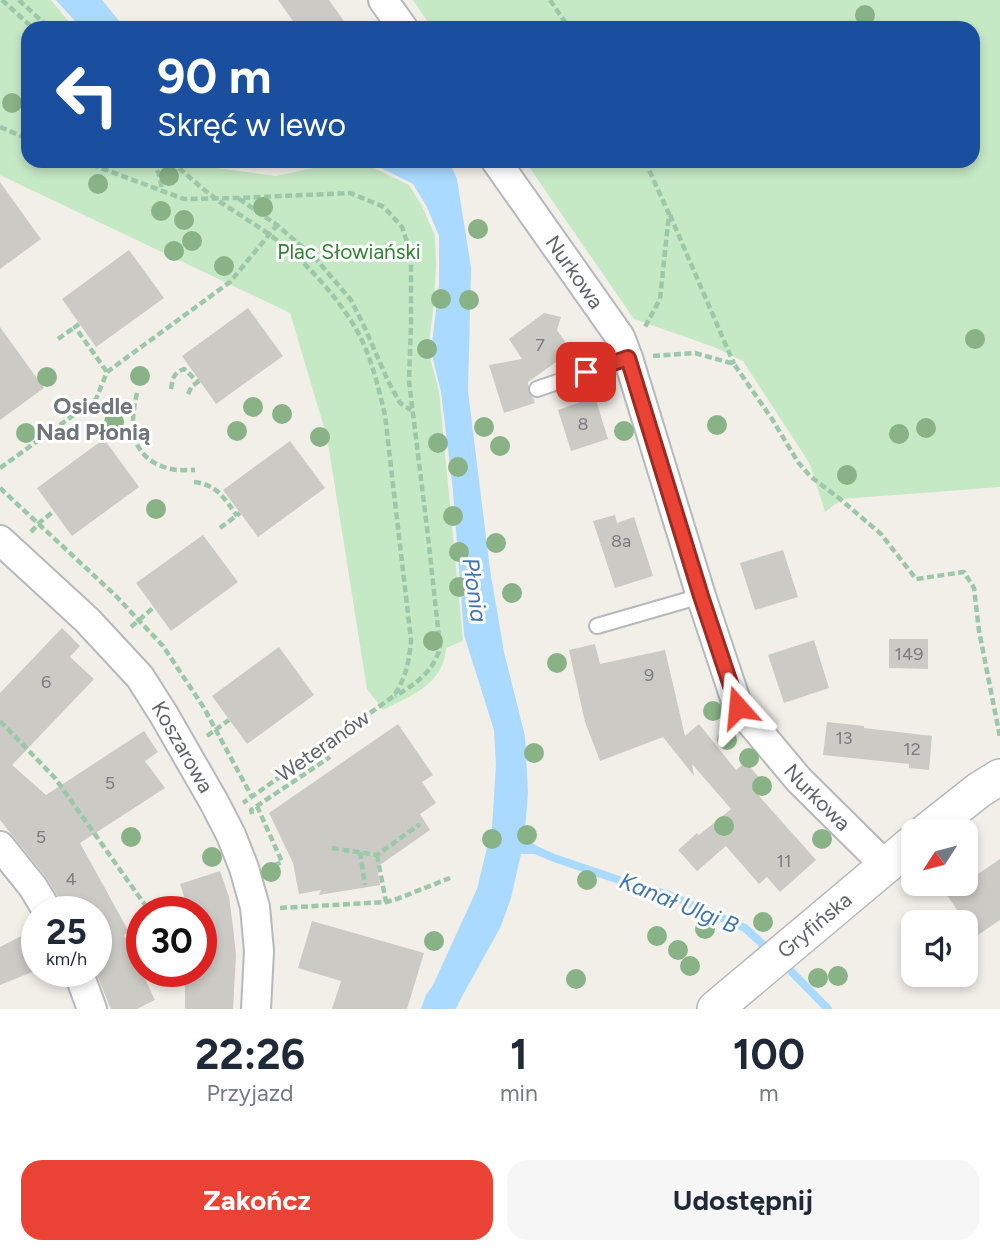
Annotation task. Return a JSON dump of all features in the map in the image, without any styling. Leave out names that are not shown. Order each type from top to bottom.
[{"type":"street","points":[[383,0],[398,21]]},
{"type":"street","name":"Nurkowa","points":[[501,168],[620,338],[738,707],[799,780],[885,865]]},
{"type":"street","name":"Koszarowa","points":[[0,540],[87,620],[140,677],[222,817],[244,868],[255,907],[259,951],[256,1009]]},
{"type":"street","points":[[942,819],[1000,777]]},
{"type":"street","points":[[0,846],[38,896]]},
{"type":"street","name":"Gryfińska","points":[[715,1009],[901,852]]},
{"type":"street","points":[[84,987],[92,1009]]},
{"type":"lane","points":[[537,388],[628,358]]},
{"type":"lane","points":[[597,626],[701,596]]},
{"type":"path","points":[[2,0],[25,21]]},
{"type":"path","points":[[19,0],[42,21]]},
{"type":"path","points":[[550,0],[564,21]]},
{"type":"path","points":[[0,127],[21,136]]},
{"type":"path","points":[[99,168],[184,198],[350,193],[384,207],[402,227],[411,253],[409,381],[440,646],[438,657],[421,678],[407,690],[394,696]]},
{"type":"path","points":[[156,168],[162,189]]},
{"type":"path","points":[[179,168],[216,199],[270,235]]},
{"type":"path","points":[[648,168],[734,364],[798,462],[810,476],[881,534],[916,579],[964,572],[974,588],[979,631],[1000,737]]},
{"type":"path","points":[[238,198],[278,225],[316,259],[351,299],[387,381],[400,403],[412,410]]},
{"type":"path","points":[[628,358],[660,299],[669,214]]},
{"type":"path","points":[[0,468],[96,399],[107,372],[230,282],[278,225]]},
{"type":"path","name":"Weteranów","points":[[222,817],[394,696],[404,680],[409,664],[411,640],[385,415],[366,350],[340,305],[309,269],[270,235]]},
{"type":"path","points":[[58,339],[77,325],[107,372]]},
{"type":"path","points":[[628,358],[695,353],[734,364]]},
{"type":"path","points":[[171,389],[174,375],[184,369],[198,381],[188,394]]},
{"type":"path","points":[[137,393],[132,424],[139,449],[158,465],[169,469],[195,470]]},
{"type":"path","points":[[194,482],[214,488],[239,514],[220,528]]},
{"type":"path","points":[[0,721],[55,778],[139,896]]},
{"type":"path","points":[[255,821],[251,810],[330,757]]},
{"type":"path","points":[[257,806],[282,862],[268,869]]},
{"type":"path","points":[[332,848],[377,855],[420,824]]},
{"type":"path","points":[[360,852],[365,885]]},
{"type":"path","points":[[270,854],[275,865]]},
{"type":"path","points":[[377,855],[386,901]]},
{"type":"path","points":[[269,908],[386,901],[450,878]]},
{"type":"green space","name":"Plac Słowiański","points":[[0,0],[51,0],[68,21],[21,21],[21,168],[216,168],[276,176],[314,168],[374,168],[409,185],[435,236],[434,303],[428,351],[439,391],[463,641],[446,648],[438,673],[425,687],[383,710],[367,689],[327,437],[290,313],[0,175]]},
{"type":"green space","points":[[413,0],[1000,0],[1000,487],[842,499],[825,512],[810,464],[743,361],[714,347],[634,319],[530,168],[980,168],[980,21],[427,21]]},
{"type":"water","points":[[56,0],[102,0],[119,21],[75,21]]},
{"type":"water","name":"Płonia","points":[[381,168],[452,168],[457,179],[471,268],[468,391],[490,570],[504,652],[525,736],[528,794],[524,838],[540,848],[539,854],[521,854],[511,898],[501,926],[456,1009],[421,1009],[477,889],[492,827],[496,765],[494,730],[464,635],[453,491],[441,392],[431,351],[439,285],[439,236],[427,207],[413,184]]},
{"type":"building","points":[[278,0],[329,0],[344,21],[293,21]]},
{"type":"building","points":[[0,182],[41,239],[0,269]]},
{"type":"building","points":[[129,250],[164,298],[96,347],[62,299]]},
{"type":"building","points":[[248,308],[283,356],[216,404],[182,356]]},
{"type":"building","points":[[544,313],[561,317],[557,330],[573,350],[528,382],[528,391],[535,403],[504,413],[489,365],[522,359],[509,339]]},
{"type":"building","points":[[0,327],[44,388],[0,420]]},
{"type":"building","points":[[595,397],[608,439],[571,451],[558,410]]},
{"type":"building","points":[[104,439],[139,487],[72,536],[37,488]]},
{"type":"building","points":[[290,441],[325,488],[258,537],[223,490]]},
{"type":"building","points":[[615,515],[617,523],[634,517],[653,576],[615,588],[593,521]]},
{"type":"building","points":[[203,535],[238,582],[171,631],[136,583]]},
{"type":"building","points":[[783,550],[798,597],[755,610],[740,563]]},
{"type":"building","points":[[62,628],[80,646],[70,657],[94,679],[12,765],[46,795],[144,731],[158,752],[145,761],[165,788],[80,843],[109,896],[58,896],[46,877],[0,820],[0,693]]},
{"type":"building","points":[[889,639],[928,639],[928,669],[889,668]]},
{"type":"building","points":[[814,640],[829,688],[784,703],[768,655]]},
{"type":"building","points":[[595,644],[600,664],[665,650],[685,736],[699,724],[736,770],[746,762],[763,782],[753,789],[816,860],[780,892],[767,877],[759,884],[726,846],[697,871],[678,850],[731,809],[692,764],[694,776],[663,737],[600,761],[585,722],[569,650]]},
{"type":"building","points":[[279,647],[314,695],[247,744],[212,696]]},
{"type":"building","points":[[827,722],[932,736],[929,770],[909,768],[909,764],[823,755]]},
{"type":"building","points":[[398,724],[433,775],[422,782],[436,803],[420,814],[430,830],[377,867],[380,885],[319,895],[321,890],[299,894],[293,863],[269,813]]},
{"type":"building","points":[[1000,859],[1000,920],[978,935],[978,910],[957,910],[948,896],[978,896],[978,874]]},
{"type":"building","points":[[220,871],[229,897],[236,955],[233,1009],[185,1009],[185,987],[217,987],[217,896],[184,896],[180,884]]},
{"type":"building","points":[[112,901],[126,927],[126,987],[149,987],[155,1000],[137,1009],[111,1009],[102,987],[112,987]]},
{"type":"building","points":[[312,921],[424,953],[407,1009],[332,1009],[341,981],[298,968]]},
{"type":"building","points":[[21,936],[21,976],[0,985],[0,947]]},
{"type":"waterway","name":"Kanał Ulgi B","points":[[531,848],[669,895],[745,928],[771,952]]},
{"type":"waterway","name":"Kanał Ulgi B","points":[[783,963],[828,1009]]},
{"type":"district","name":"Osiedle Nad Płonią","points":[[93,419]]},
{"type":"route","points":[[586,372],[628,358],[738,707]]}]
